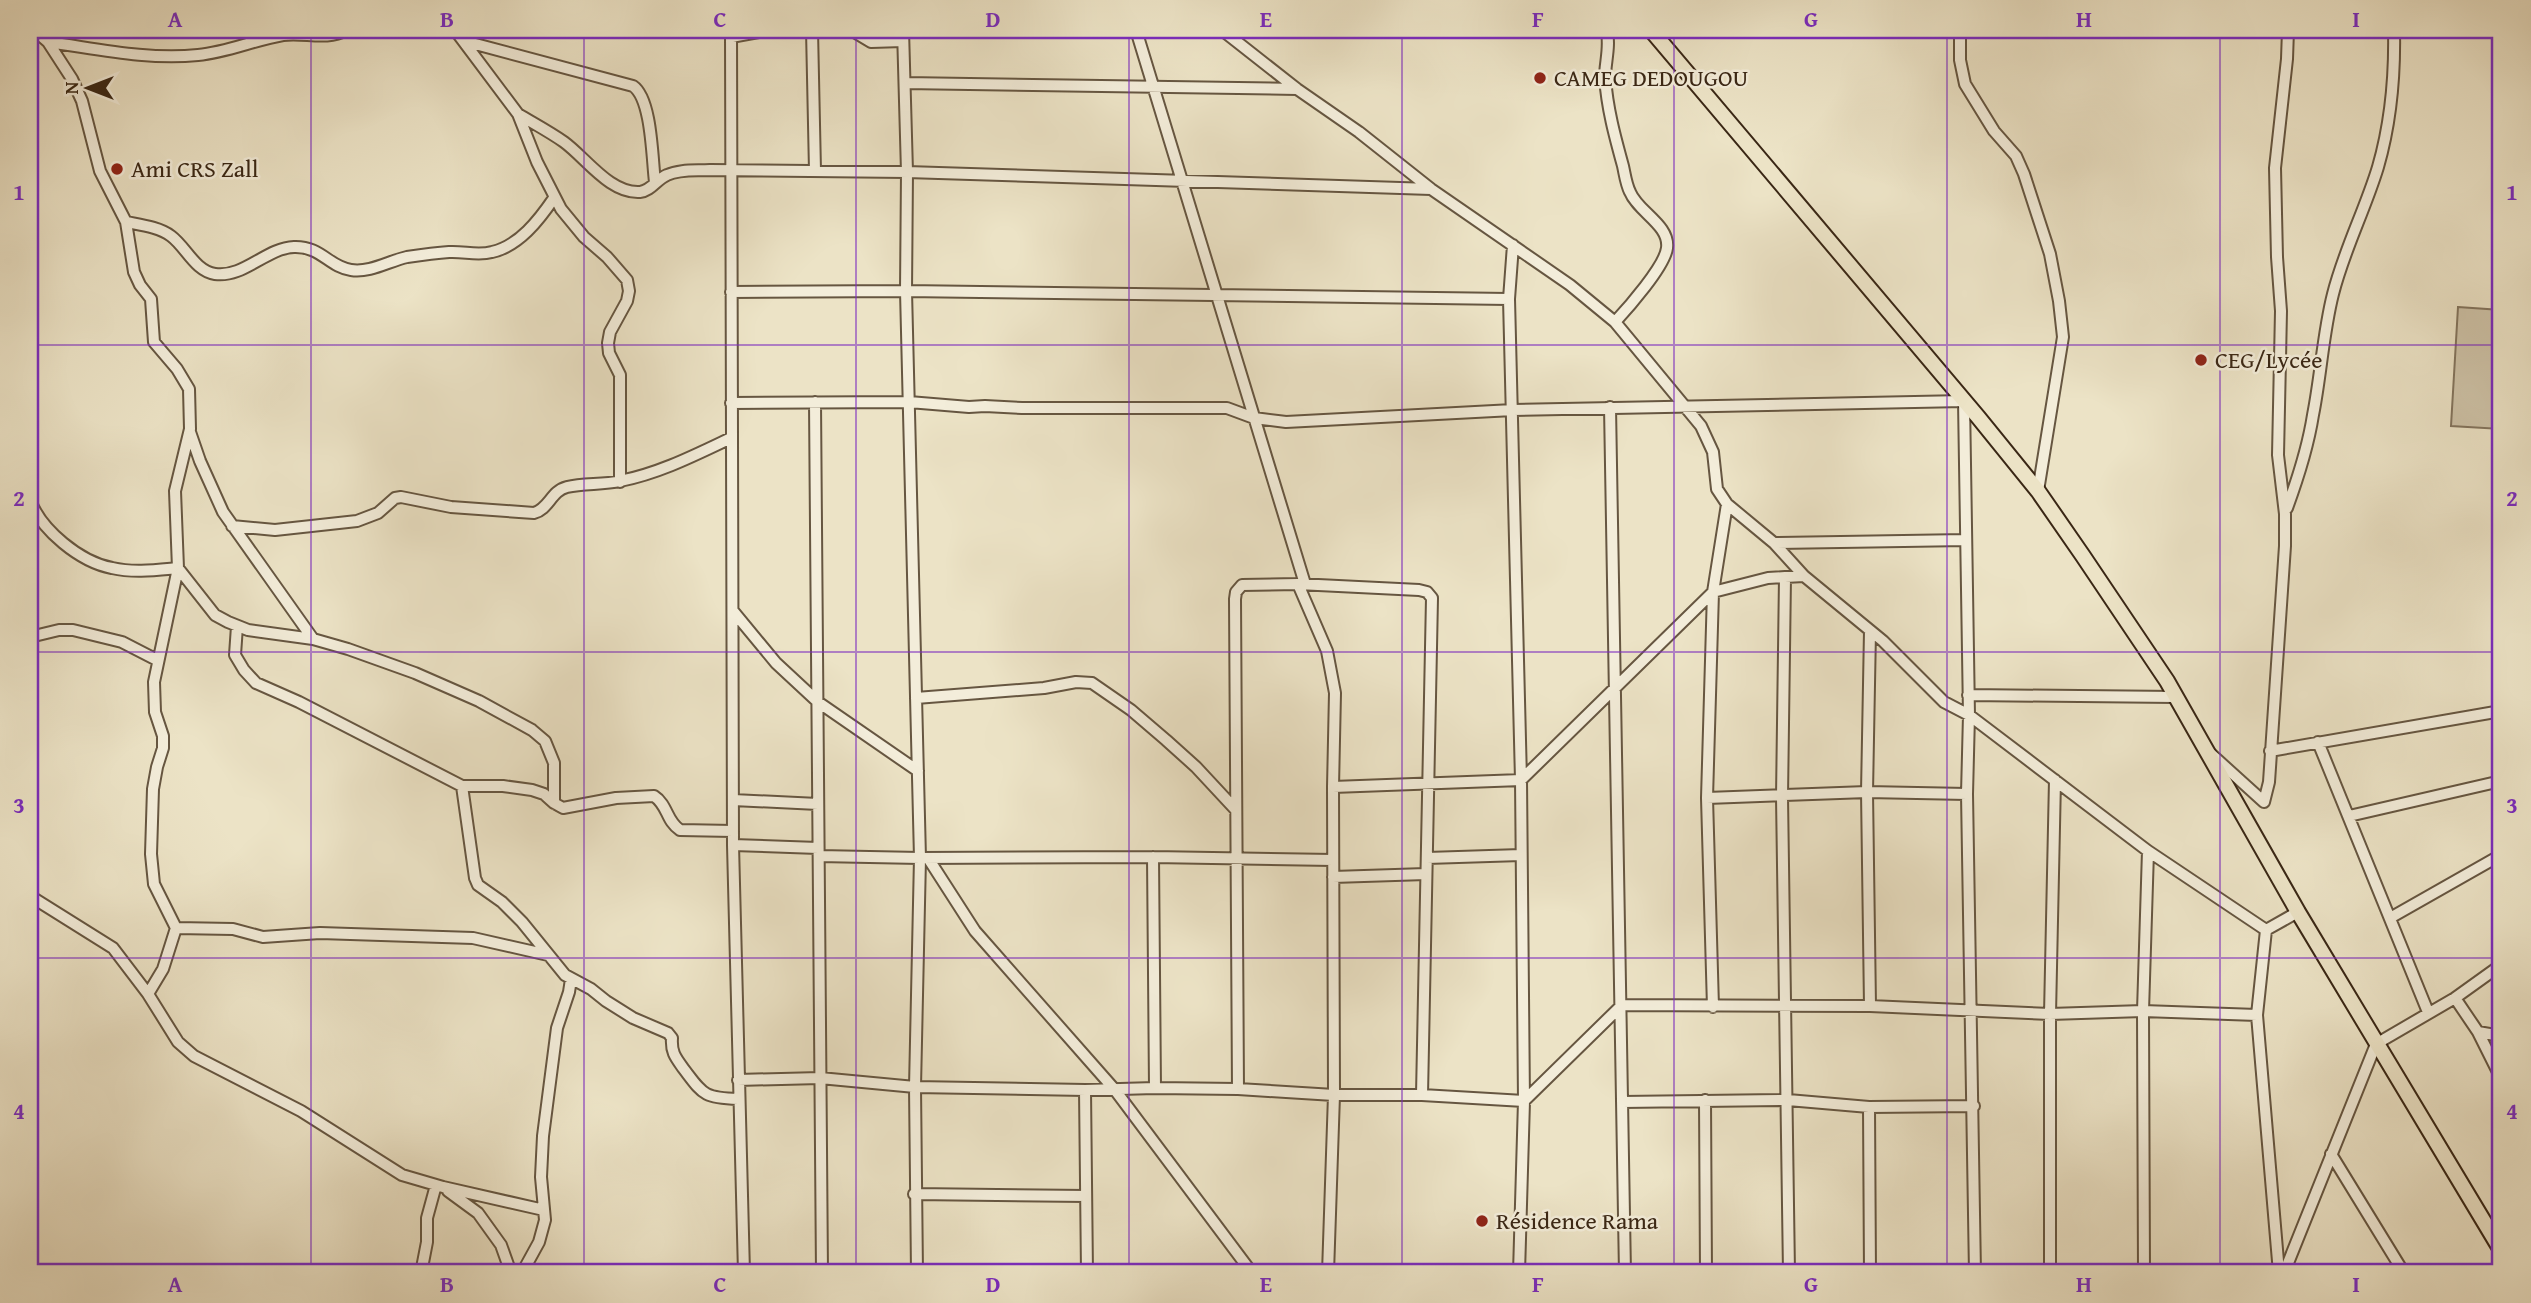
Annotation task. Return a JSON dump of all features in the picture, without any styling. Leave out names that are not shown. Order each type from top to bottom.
[{"type":"main road","points":[[1651,30],[2038,491],[2118,606],[2175,697],[2298,912],[2501,1250]]},
{"type":"street","points":[[34,30],[48,42],[72,79],[82,101],[100,171],[126,222],[134,272],[153,308],[154,342],[177,369],[188,389],[190,429],[175,491],[178,568],[157,660],[154,703],[163,736],[163,748],[156,767],[153,789],[151,854],[155,884],[176,928],[163,969],[148,994]]},
{"type":"street","points":[[48,42],[150,57],[200,55],[285,35],[331,36],[346,30]]},
{"type":"street","points":[[456,30],[518,114],[555,198],[584,236],[627,280],[627,301],[610,332],[608,343],[609,353],[620,375],[620,481]]},
{"type":"street","points":[[744,1273],[733,845],[731,33],[771,30]]},
{"type":"street","points":[[812,30],[815,171]]},
{"type":"street","points":[[851,30],[871,42],[903,36],[907,172],[905,291],[918,771],[924,858],[915,1087],[914,1195],[917,1273]]},
{"type":"street","points":[[1136,30],[1254,418],[1301,584],[1327,651],[1335,693],[1334,1095],[1328,1273]]},
{"type":"street","points":[[1222,30],[1431,189],[1570,285],[1615,322],[1702,426],[1710,443],[1717,489],[1727,504],[1774,543],[1804,576],[1883,641],[1944,702],[1969,715],[2148,851],[2266,930]]},
{"type":"street","points":[[1606,30],[1606,91],[1615,140],[1629,190],[1633,200],[1665,235],[1668,245],[1666,253],[1646,284],[1615,322]]},
{"type":"street","points":[[1960,30],[1960,60],[1965,84],[1994,131],[2016,156],[2024,174],[2050,254],[2059,301],[2063,337],[2038,491]]},
{"type":"street","points":[[2204,747],[2264,802],[2269,782],[2285,514],[2278,455],[2281,311],[2275,168],[2288,30]]},
{"type":"street","points":[[2285,514],[2302,465],[2313,418],[2333,296],[2343,259],[2378,169],[2395,77],[2394,30]]},
{"type":"street","points":[[464,41],[634,86],[640,91],[648,119],[655,182]]},
{"type":"street","points":[[905,83],[1297,89]]},
{"type":"street","points":[[518,114],[565,143],[621,188],[643,192],[668,174],[682,171],[907,172],[1431,189]]},
{"type":"street","points":[[126,222],[162,230],[197,264],[214,274],[233,271],[262,259],[273,251],[296,246],[324,254],[337,265],[355,271],[416,256],[448,252],[493,252],[527,232],[540,220],[555,198]]},
{"type":"street","points":[[1513,245],[1510,299],[1521,780],[1524,1101],[1519,1273]]},
{"type":"street","points":[[731,292],[905,291],[1510,299]]},
{"type":"street","points":[[731,403],[909,402],[969,407],[1227,408],[1254,418],[1286,422],[1513,410],[1964,401],[1975,1273]]},
{"type":"street","points":[[815,402],[822,1273]]},
{"type":"street","points":[[1610,407],[1625,1273]]},
{"type":"street","points":[[190,429],[214,495],[232,526],[313,639]]},
{"type":"street","points":[[232,526],[275,530],[349,523],[378,513],[395,498],[451,507],[534,513],[541,511],[554,493],[563,488],[620,481],[680,463],[731,438]]},
{"type":"street","points":[[30,500],[44,526],[65,544],[109,568],[136,571],[178,568]]},
{"type":"street","points":[[1713,1006],[1707,798],[1713,592],[1727,504]]},
{"type":"street","points":[[1774,543],[1966,540]]},
{"type":"street","points":[[178,568],[215,615],[237,626],[313,639],[348,649],[427,678],[479,701],[532,730],[545,741],[554,762],[554,803]]},
{"type":"street","points":[[1333,788],[1521,780],[1713,592],[1768,578],[1804,576]]},
{"type":"street","points":[[1785,578],[1782,797],[1789,1273]]},
{"type":"street","points":[[1238,1090],[1236,592],[1241,585],[1301,584],[1419,590],[1427,592],[1432,598],[1422,1095]]},
{"type":"street","points":[[732,611],[776,663],[818,702],[918,771]]},
{"type":"street","points":[[237,626],[235,655],[256,683],[299,702],[462,786],[503,786],[531,790],[544,794],[563,808],[617,798],[654,796],[663,803],[674,826],[680,830],[733,831]]},
{"type":"street","points":[[30,637],[59,630],[73,630],[122,642],[157,660]]},
{"type":"street","points":[[1870,631],[1867,792],[1870,1006]]},
{"type":"street","points":[[916,698],[1054,687],[1076,682],[1092,683],[1166,740],[1196,767],[1236,810]]},
{"type":"street","points":[[1968,695],[2175,697]]},
{"type":"street","points":[[2270,751],[2501,711]]},
{"type":"street","points":[[2318,742],[2428,1012]]},
{"type":"street","points":[[2050,1273],[2050,1014],[2055,780]]},
{"type":"street","points":[[2349,816],[2501,781]]},
{"type":"street","points":[[462,786],[478,885],[502,902],[522,922],[570,979],[591,989],[633,1018],[667,1033],[672,1038],[674,1057],[693,1084],[706,1094],[720,1099],[738,1099]]},
{"type":"street","points":[[1707,798],[1867,792],[1967,794]]},
{"type":"street","points":[[733,800],[818,804]]},
{"type":"street","points":[[733,845],[924,858],[1153,857],[1333,860]]},
{"type":"street","points":[[2144,1273],[2143,1011],[2148,851]]},
{"type":"street","points":[[1427,858],[1521,855]]},
{"type":"street","points":[[2390,918],[2501,855]]},
{"type":"street","points":[[1153,857],[1155,1088]]},
{"type":"street","points":[[924,858],[975,931],[1115,1090],[1252,1273]]},
{"type":"street","points":[[1334,877],[1426,874]]},
{"type":"street","points":[[30,896],[113,948],[148,994],[178,1042],[194,1056],[301,1111],[402,1175],[544,1210]]},
{"type":"street","points":[[2266,930],[2298,912]]},
{"type":"street","points":[[176,928],[233,929],[263,937],[320,933],[473,938],[548,955]]},
{"type":"street","points":[[2266,930],[2258,1015],[2282,1273]]},
{"type":"street","points":[[2282,1273],[2376,1044],[2455,998],[2501,965]]},
{"type":"street","points":[[522,1273],[539,1242],[545,1220],[541,1177],[543,1136],[557,1028],[569,992],[570,979]]},
{"type":"street","points":[[2455,998],[2478,1032],[2501,1078]]},
{"type":"street","points":[[738,1080],[820,1078],[915,1087],[1085,1090],[1155,1088],[1334,1095],[1422,1095],[1524,1101],[1622,1005],[1870,1006],[2050,1014],[2143,1011],[2258,1015]]},
{"type":"street","points":[[2478,1032],[2501,1036]]},
{"type":"street","points":[[1085,1090],[1087,1273]]},
{"type":"street","points":[[1705,1100],[1706,1273]]},
{"type":"street","points":[[1622,1102],[1788,1100],[1869,1107],[1974,1106]]},
{"type":"street","points":[[1869,1107],[1870,1273]]},
{"type":"street","points":[[2331,1154],[2404,1273]]},
{"type":"street","points":[[421,1273],[427,1242],[427,1218],[439,1186]]},
{"type":"street","points":[[439,1186],[478,1213],[500,1245],[511,1273]]},
{"type":"street","points":[[914,1195],[1086,1196]]},
{"type":"shaded area","points":[[2458,307],[2501,310],[2501,429],[2451,426]]},
{"type":"place","name":"CAMEG DEDOUGOU","points":[[1540,78]]},
{"type":"place","name":"Ami CRS Zall","points":[[117,169]]},
{"type":"place","name":"CEG/Lycée","points":[[2201,360]]},
{"type":"place","name":"Résidence Rama","points":[[1482,1221]]}]
